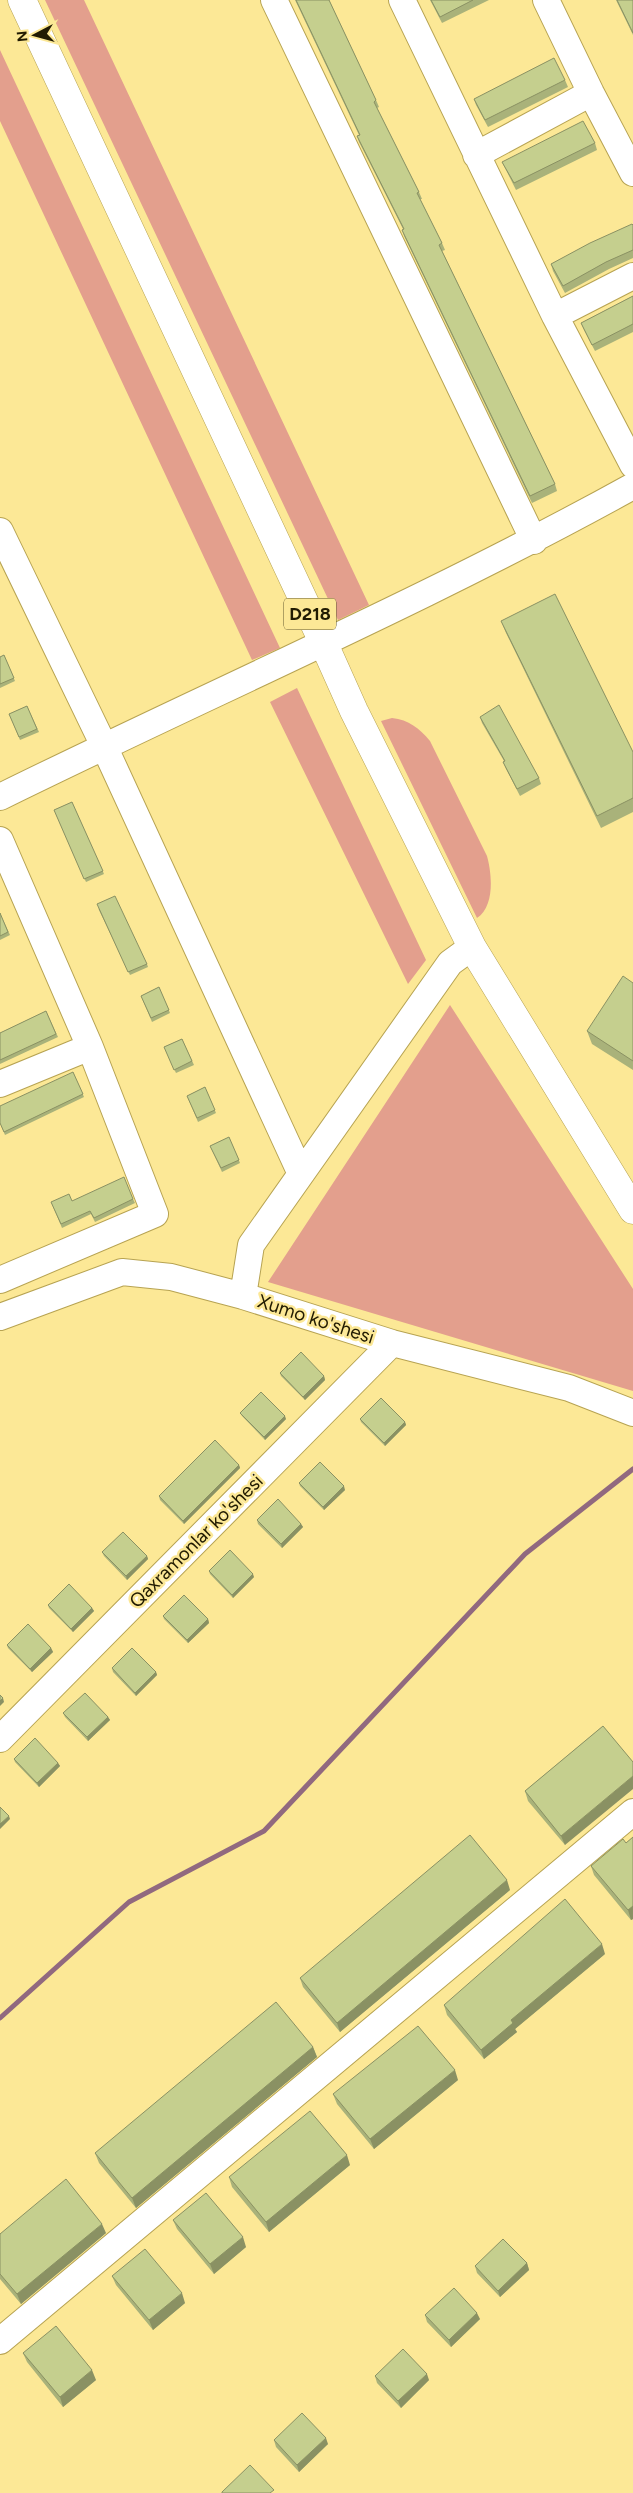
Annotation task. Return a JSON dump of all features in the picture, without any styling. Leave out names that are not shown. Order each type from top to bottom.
[{"type":"main road","name":"D218","points":[[22,0],[354,711],[472,948],[633,1210]]},
{"type":"street","points":[[274,0],[534,541]]},
{"type":"street","points":[[402,0],[555,316],[633,465]]},
{"type":"street","points":[[546,0],[590,93],[633,173]]},
{"type":"street","points":[[476,155],[590,93]]},
{"type":"street","points":[[555,316],[633,276]]},
{"type":"street","points":[[0,797],[104,746],[324,644],[534,541],[633,486]]},
{"type":"street","points":[[0,531],[104,746],[301,1174]]},
{"type":"street","points":[[0,840],[9,885],[90,1047],[155,1214],[0,1280]]},
{"type":"street","points":[[243,1296],[252,1245],[450,963],[472,948]]},
{"type":"street","points":[[0,1084],[90,1047]]},
{"type":"street","name":"Xumo ko'shesi","points":[[0,1317],[122,1272],[171,1277],[243,1296],[392,1343],[569,1388],[633,1413]]},
{"type":"street","name":"Qaxramonlar ko'shesi","points":[[0,1739],[392,1343]]},
{"type":"street","points":[[0,2341],[633,1812]]},
{"type":"shaded area","points":[[45,0],[84,0],[369,605],[338,620]]},
{"type":"shaded area","points":[[0,50],[280,648],[252,660],[0,121]]},
{"type":"shaded area","points":[[297,688],[426,960],[408,984],[270,702]]},
{"type":"shaded area","points":[[392,718],[413,725],[430,741],[487,856],[491,889],[487,906],[477,918],[381,721]]},
{"type":"shaded area","points":[[450,1005],[633,1289],[633,1391],[268,1282]]},
{"type":"building","points":[[296,0],[329,0],[376,100],[374,102],[442,243],[439,245],[555,484],[530,496],[402,230],[404,229],[357,136],[360,135]]},
{"type":"building","points":[[431,0],[473,0],[440,17]]},
{"type":"building","points":[[617,0],[633,0],[633,33]]},
{"type":"building","points":[[554,58],[565,80],[485,120],[474,99]]},
{"type":"building","points":[[583,121],[595,143],[514,183],[502,162]]},
{"type":"building","points":[[632,224],[633,250],[606,262],[563,286],[551,264],[590,243]]},
{"type":"building","points":[[633,296],[633,324],[592,345],[581,323]]},
{"type":"building","points":[[555,594],[633,752],[633,798],[597,816],[501,621]]},
{"type":"building","points":[[4,655],[14,678],[0,684],[0,657]]},
{"type":"building","points":[[499,705],[539,778],[517,789],[503,762],[505,761],[480,717]]},
{"type":"building","points":[[27,706],[37,729],[19,737],[9,714]]},
{"type":"building","points":[[72,802],[103,871],[84,879],[54,810]]},
{"type":"building","points":[[115,896],[147,964],[128,972],[97,904]]},
{"type":"building","points":[[0,913],[8,932],[0,936]]},
{"type":"building","points":[[623,976],[633,983],[633,1061],[587,1031]]},
{"type":"building","points":[[159,987],[169,1010],[151,1018],[141,996]]},
{"type":"building","points":[[46,1011],[56,1034],[0,1060],[0,1033]]},
{"type":"building","points":[[182,1039],[192,1061],[174,1070],[164,1047]]},
{"type":"building","points":[[73,1072],[83,1094],[4,1132],[0,1123],[0,1106]]},
{"type":"building","points":[[205,1087],[215,1110],[197,1118],[187,1096]]},
{"type":"building","points":[[229,1137],[239,1160],[221,1168],[210,1146]]},
{"type":"building","points":[[124,1177],[133,1199],[94,1218],[90,1211],[61,1224],[51,1202],[69,1194],[72,1201]]},
{"type":"building","points":[[301,1352],[324,1376],[303,1397],[280,1373]]},
{"type":"building","points":[[261,1392],[285,1416],[264,1437],[240,1413]]},
{"type":"building","points":[[381,1398],[405,1422],[384,1443],[360,1419]]},
{"type":"building","points":[[215,1440],[239,1465],[183,1521],[159,1496]]},
{"type":"building","points":[[320,1462],[344,1486],[323,1507],[299,1483]]},
{"type":"building","points":[[278,1499],[301,1524],[281,1544],[257,1520]]},
{"type":"building","points":[[123,1532],[147,1556],[126,1576],[102,1552]]},
{"type":"building","points":[[230,1550],[253,1574],[232,1595],[209,1571]]},
{"type":"building","points":[[69,1584],[92,1608],[71,1629],[48,1605]]},
{"type":"building","points":[[184,1595],[208,1619],[187,1640],[163,1616]]},
{"type":"building","points":[[28,1624],[51,1648],[30,1669],[7,1645]]},
{"type":"building","points":[[132,1648],[156,1672],[135,1693],[112,1668]]},
{"type":"building","points":[[85,1693],[108,1717],[87,1737],[63,1713]]},
{"type":"building","points":[[603,1726],[633,1762],[633,1776],[561,1836],[525,1791]]},
{"type":"building","points":[[35,1738],[58,1763],[37,1783],[14,1759]]},
{"type":"building","points":[[0,1807],[9,1816],[0,1824]]},
{"type":"building","points":[[470,1835],[507,1880],[337,2023],[300,1978]]},
{"type":"building","points":[[633,1837],[633,1906],[628,1910],[591,1866],[623,1839],[626,1843]]},
{"type":"building","points":[[565,1899],[602,1944],[511,2020],[513,2023],[481,2050],[444,2005]]},
{"type":"building","points":[[276,2002],[313,2047],[132,2198],[95,2153]]},
{"type":"building","points":[[418,2026],[455,2070],[370,2139],[333,2094]]},
{"type":"building","points":[[310,2111],[347,2155],[266,2222],[229,2177]]},
{"type":"building","points":[[66,2179],[102,2224],[17,2294],[0,2274],[0,2234]]},
{"type":"building","points":[[206,2193],[243,2237],[210,2264],[173,2220]]},
{"type":"building","points":[[503,2239],[527,2263],[498,2291],[475,2266]]},
{"type":"building","points":[[145,2249],[182,2293],[149,2320],[112,2276]]},
{"type":"building","points":[[454,2288],[477,2313],[449,2340],[425,2315]]},
{"type":"building","points":[[56,2326],[92,2370],[60,2397],[23,2353]]},
{"type":"building","points":[[403,2349],[427,2374],[398,2401],[375,2376]]},
{"type":"building","points":[[302,2413],[326,2438],[297,2465],[274,2440]]},
{"type":"building","points":[[250,2465],[274,2490],[270,2493],[222,2493],[222,2492]]},
{"type":"waterway","points":[[0,2018],[129,1902],[264,1831],[525,1554],[633,1469]]}]
